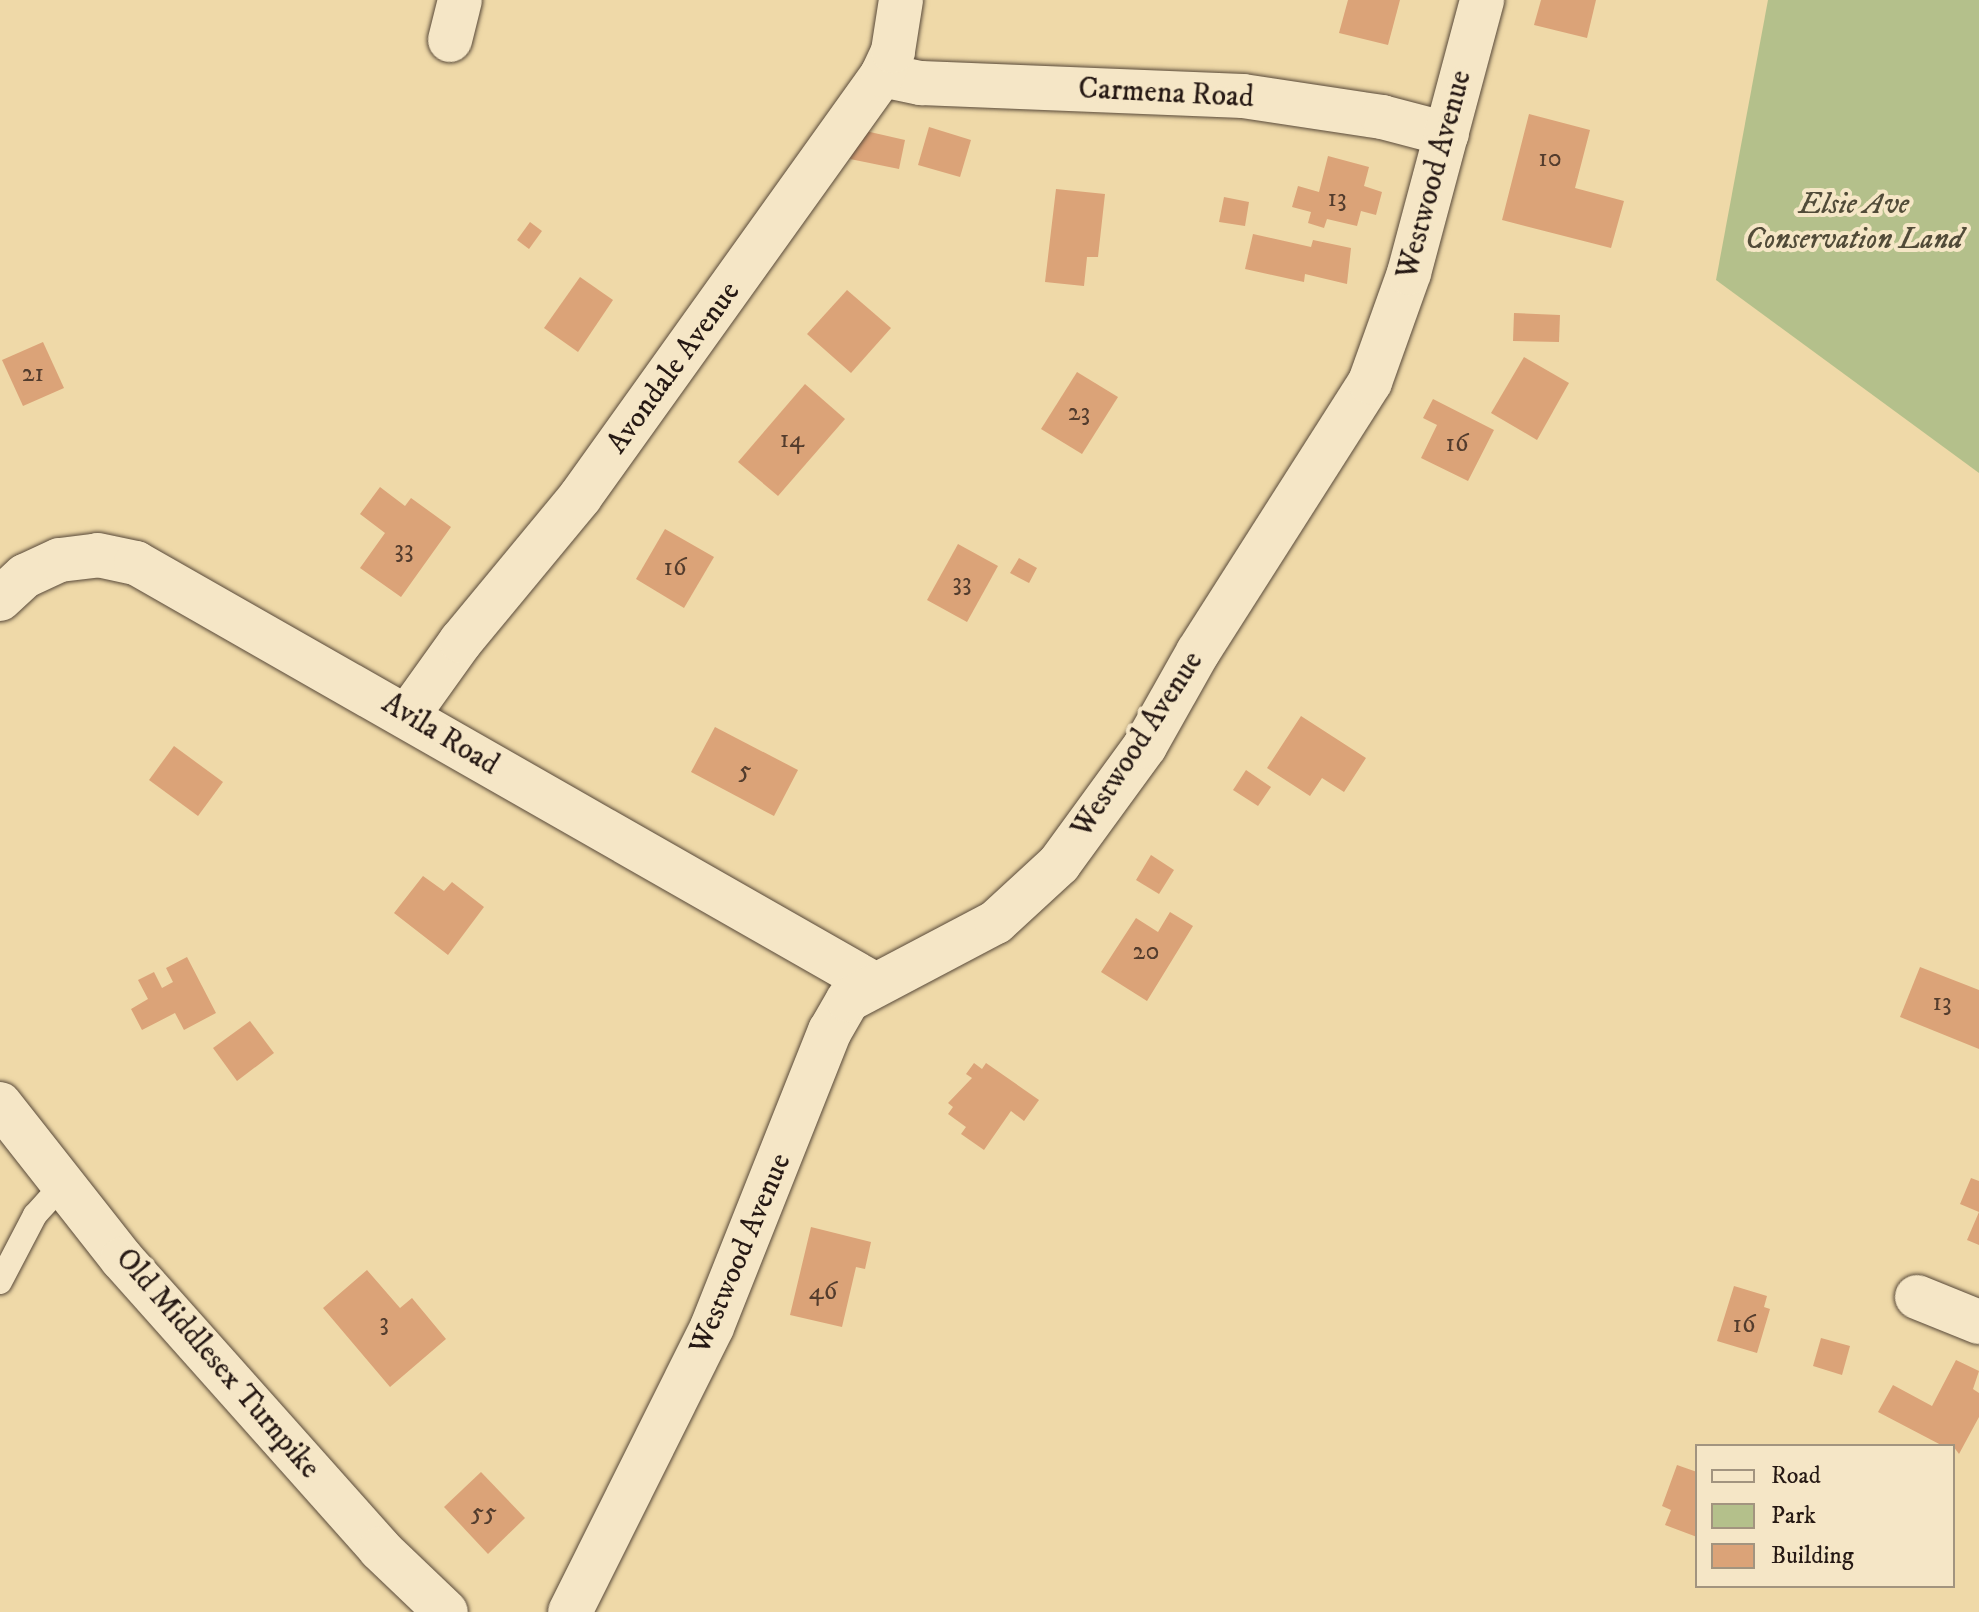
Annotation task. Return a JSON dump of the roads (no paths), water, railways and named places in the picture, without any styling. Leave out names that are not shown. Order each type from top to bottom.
[{"type":"street","name":"Avondale Avenue","points":[[408,715],[461,641],[606,462],[882,75],[893,51],[901,0]]},
{"type":"street","name":"Westwood Avenue","points":[[570,1612],[712,1327],[830,1031],[848,1000],[996,922],[1059,864],[1145,746],[1198,652],[1370,382],[1389,336],[1482,0]]},
{"type":"street","name":"Carmena Road","points":[[882,75],[921,83],[1243,96],[1382,117],[1447,134]]},
{"type":"street","name":"Avila Road","points":[[0,599],[25,576],[60,560],[98,555],[126,560],[408,715],[874,984]]},
{"type":"street","name":"Old Middlesex Turnpike","points":[[0,1104],[122,1259],[380,1549],[446,1612]]},
{"type":"street","points":[[1917,1297],[1979,1322]]},
{"type":"lane","points":[[0,1282],[35,1215],[64,1183]]},
{"type":"park label","name":"Elsie Ave Conservation Land","points":[[1854,222]]}]
